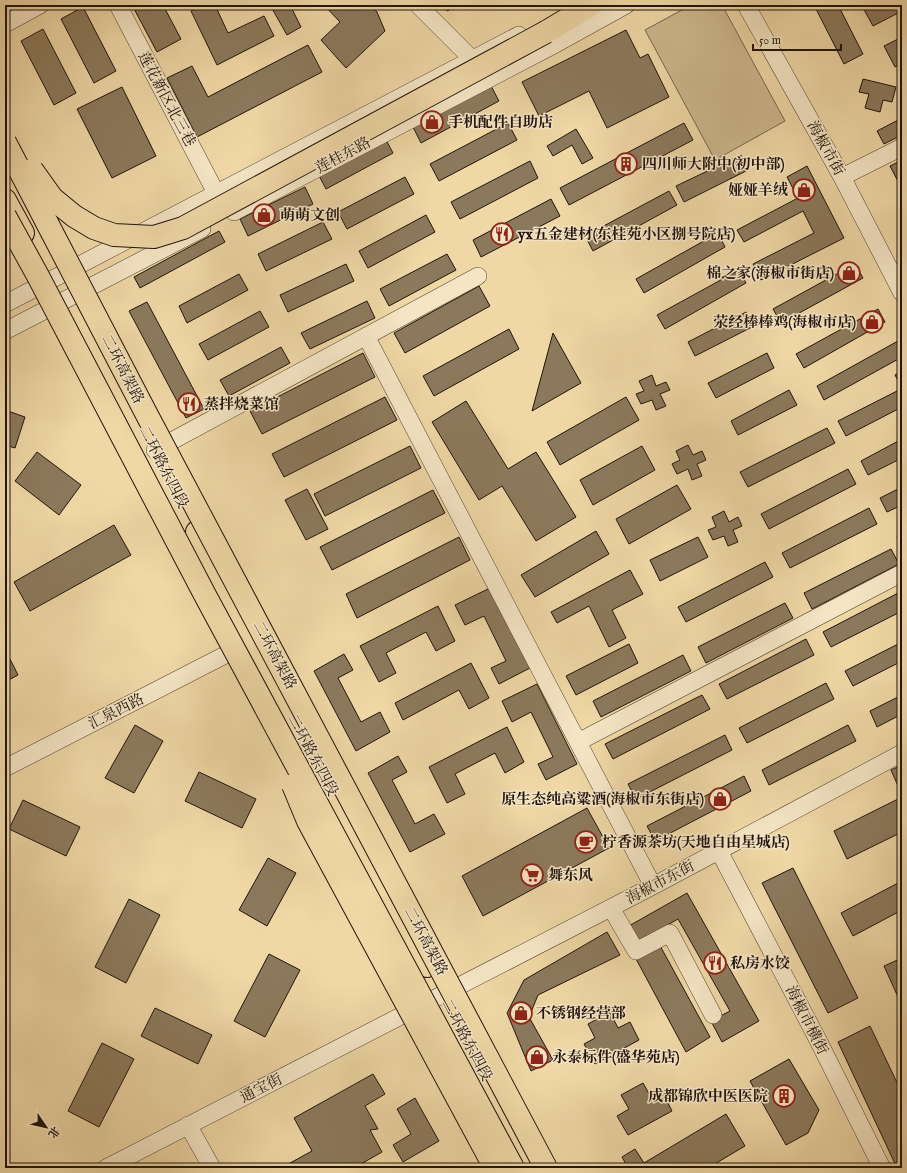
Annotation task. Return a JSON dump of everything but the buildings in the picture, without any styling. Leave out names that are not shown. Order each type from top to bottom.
[{"type":"main road","points":[[5,131],[52,198],[74,216],[94,228],[114,235],[154,237],[183,228],[546,32],[581,6]]},
{"type":"main road","name":"二环高架路","points":[[5,142],[151,422],[546,1168]]},
{"type":"main road","points":[[5,163],[67,299]]},
{"type":"main road","points":[[5,200],[56,277]]},
{"type":"main road","name":"二环高架路","points":[[5,216],[38,276],[231,654],[513,1168]]},
{"type":"main road","name":"二环路东四段","points":[[67,299],[155,450],[361,845],[535,1168]]},
{"type":"main road","name":"二环路东四段","points":[[67,299],[231,654],[502,1168]]},
{"type":"main road","points":[[254,641],[307,698],[516,1085],[534,1144]]},
{"type":"main road","points":[[231,654],[308,821],[495,1168]]},
{"type":"street","points":[[5,24],[40,5]]},
{"type":"street","name":"莲花新区北三巷","points":[[118,5],[216,193]]},
{"type":"street","points":[[418,5],[472,59]]},
{"type":"street","name":"莲桂东路","points":[[5,331],[314,171],[626,5]]},
{"type":"street","name":"海椒市街","points":[[746,5],[842,177],[902,293]]},
{"type":"street","name":"莲桂东路","points":[[5,304],[538,24],[581,6]]},
{"type":"street","points":[[842,177],[902,147]]},
{"type":"street","points":[[155,450],[478,276]]},
{"type":"street","points":[[366,336],[653,886]]},
{"type":"street","points":[[578,742],[902,573]]},
{"type":"street","name":"汇泉西路","points":[[5,768],[231,654]]},
{"type":"street","name":"海椒市东街","points":[[417,1009],[653,886],[902,753]]},
{"type":"street","name":"海椒市横街","points":[[719,851],[820,1044],[882,1168]]},
{"type":"street","points":[[611,908],[636,952],[670,933],[713,1015]]},
{"type":"street","name":"通宝街","points":[[106,1168],[417,1009]]},
{"type":"street","points":[[188,1125],[212,1168]]},
{"type":"shaded area","points":[[691,5],[722,5],[785,121],[715,160],[645,30]]},
{"type":"place","name":"手机配件自助店","points":[[432,122]]},
{"type":"place","name":"四川师大附中(初中部)","points":[[626,164]]},
{"type":"place","name":"娅娅羊绒","points":[[804,190]]},
{"type":"place","name":"萌萌文创","points":[[264,215]]},
{"type":"place","name":"yx五金建材(东桂苑小区捌号院店)","points":[[502,234]]},
{"type":"place","name":"棉之家(海椒市街店)","points":[[849,273]]},
{"type":"place","name":"荥经棒棒鸡(海椒市店)","points":[[872,322]]},
{"type":"place","name":"蒸拌烧菜馆","points":[[189,404]]},
{"type":"place","name":"原生态纯高粱酒(海椒市东街店)","points":[[720,799]]},
{"type":"place","name":"柠香源茶坊(天地自由星城店)","points":[[586,842]]},
{"type":"place","name":"舞东风","points":[[532,875]]},
{"type":"place","name":"私房水饺","points":[[715,963]]},
{"type":"place","name":"不锈钢经营部","points":[[521,1013]]},
{"type":"place","name":"永泰标件(盛华苑店)","points":[[537,1057]]},
{"type":"place","name":"成都锦欣中医医院","points":[[784,1096]]}]
